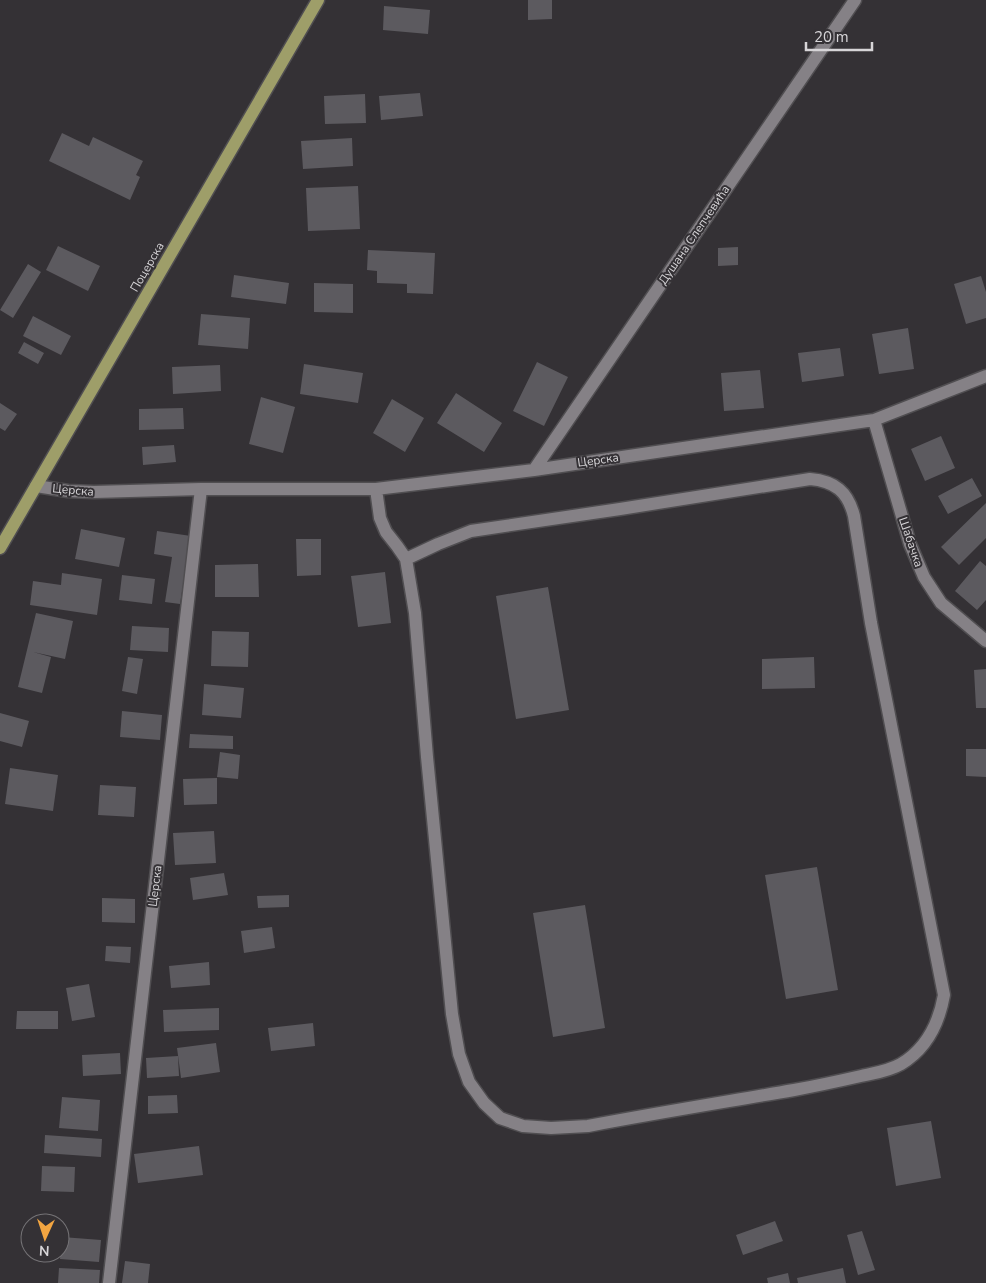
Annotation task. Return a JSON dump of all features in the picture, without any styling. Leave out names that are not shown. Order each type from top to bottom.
[{"type":"main road","name":"Поцерска","points":[[0,548],[318,0]]},
{"type":"street","name":"Душана Слепчевића","points":[[534,470],[855,0]]},
{"type":"street","name":"Церска","points":[[36,486],[68,491],[94,492],[201,489],[376,489],[534,470],[874,420],[986,376]]},
{"type":"street","name":"Шабачка","points":[[874,420],[910,544],[924,577],[941,603],[986,641]]},
{"type":"street","points":[[376,489],[380,518],[386,532],[406,559],[415,613],[452,1014],[459,1054],[470,1082],[484,1103],[500,1118],[524,1126],[551,1128],[588,1126],[820,1085],[890,1069],[907,1059],[922,1046],[937,1022],[944,996],[871,623],[852,506],[840,490],[821,480],[810,479],[471,531],[406,559]]},
{"type":"street","name":"Церска","points":[[109,1283],[201,489]]},
{"type":"building","points":[[528,0],[552,0],[552,19],[528,20]]},
{"type":"building","points":[[384,6],[430,10],[428,34],[383,30]]},
{"type":"building","points":[[420,93],[423,116],[381,120],[379,96]]},
{"type":"building","points":[[365,94],[366,123],[325,124],[324,96]]},
{"type":"building","points":[[62,133],[89,146],[93,137],[143,161],[136,175],[140,177],[130,200],[49,161]]},
{"type":"building","points":[[352,138],[353,166],[303,169],[301,141]]},
{"type":"building","points":[[358,186],[360,229],[308,231],[306,188]]},
{"type":"building","points":[[58,246],[100,266],[88,291],[46,270]]},
{"type":"building","points":[[738,247],[738,265],[718,266],[718,248]]},
{"type":"building","points":[[368,250],[435,253],[433,294],[407,293],[407,284],[377,283],[377,271],[367,270]]},
{"type":"building","points":[[28,264],[41,272],[13,318],[0,310]]},
{"type":"building","points":[[234,275],[289,283],[286,304],[231,297]]},
{"type":"building","points":[[981,276],[986,292],[986,318],[966,324],[954,284]]},
{"type":"building","points":[[314,283],[353,284],[353,313],[314,312]]},
{"type":"building","points":[[201,314],[250,318],[248,349],[198,345]]},
{"type":"building","points":[[33,316],[71,336],[61,355],[23,336]]},
{"type":"building","points":[[908,328],[914,369],[879,374],[872,334]]},
{"type":"building","points":[[24,342],[44,353],[38,364],[18,353]]},
{"type":"building","points":[[840,348],[844,376],[802,382],[798,353]]},
{"type":"building","points":[[537,362],[568,377],[544,426],[513,411]]},
{"type":"building","points":[[304,364],[363,373],[358,403],[300,394]]},
{"type":"building","points":[[220,365],[221,391],[173,394],[172,367]]},
{"type":"building","points":[[760,370],[764,408],[724,411],[721,373]]},
{"type":"building","points":[[456,393],[502,423],[484,452],[437,423]]},
{"type":"building","points":[[261,397],[295,407],[283,453],[249,444]]},
{"type":"building","points":[[392,399],[424,418],[405,452],[373,433]]},
{"type":"building","points":[[0,403],[17,414],[5,431],[0,428]]},
{"type":"building","points":[[183,408],[184,429],[139,430],[139,409]]},
{"type":"building","points":[[941,436],[955,468],[925,481],[911,449]]},
{"type":"building","points":[[174,445],[176,462],[143,465],[142,447]]},
{"type":"building","points":[[972,478],[982,496],[948,514],[938,496]]},
{"type":"building","points":[[986,503],[986,538],[959,565],[941,547]]},
{"type":"building","points":[[81,529],[125,538],[119,567],[75,559]]},
{"type":"building","points":[[157,531],[191,536],[180,604],[165,602],[172,557],[154,554]]},
{"type":"building","points":[[296,539],[321,539],[321,575],[297,576]]},
{"type":"building","points":[[980,561],[986,566],[986,600],[977,610],[955,591]]},
{"type":"building","points":[[258,564],[259,597],[215,597],[215,565]]},
{"type":"building","points":[[385,572],[391,623],[358,627],[351,576]]},
{"type":"building","points":[[62,573],[102,579],[97,615],[30,605],[33,581],[61,585]]},
{"type":"building","points":[[122,575],[155,579],[152,604],[119,600]]},
{"type":"building","points":[[548,587],[569,710],[516,719],[496,596]]},
{"type":"building","points":[[36,613],[73,621],[65,659],[33,652],[51,657],[42,693],[18,687]]},
{"type":"building","points":[[132,626],[169,628],[168,652],[130,650]]},
{"type":"building","points":[[212,631],[249,632],[248,667],[211,666]]},
{"type":"building","points":[[128,657],[143,659],[137,694],[122,691]]},
{"type":"building","points":[[814,657],[815,688],[762,689],[762,659]]},
{"type":"building","points":[[986,669],[986,708],[976,708],[974,670]]},
{"type":"building","points":[[204,684],[244,688],[241,718],[202,715]]},
{"type":"building","points":[[122,711],[162,715],[160,740],[120,737]]},
{"type":"building","points":[[0,713],[29,721],[22,747],[0,741]]},
{"type":"building","points":[[190,734],[233,736],[233,749],[189,748]]},
{"type":"building","points":[[966,749],[986,749],[986,777],[966,776]]},
{"type":"building","points":[[220,752],[240,755],[238,779],[217,777]]},
{"type":"building","points":[[10,768],[58,775],[53,811],[5,804]]},
{"type":"building","points":[[217,778],[217,804],[184,805],[183,779]]},
{"type":"building","points":[[100,785],[136,787],[134,817],[98,815]]},
{"type":"building","points":[[214,831],[216,863],[175,865],[173,833]]},
{"type":"building","points":[[817,867],[838,990],[786,999],[765,875]]},
{"type":"building","points":[[224,873],[228,895],[193,900],[190,878]]},
{"type":"building","points":[[289,895],[289,907],[258,908],[257,896]]},
{"type":"building","points":[[102,898],[135,899],[135,923],[102,922]]},
{"type":"building","points":[[585,905],[605,1028],[553,1037],[533,913]]},
{"type":"building","points":[[272,927],[275,948],[244,953],[241,931]]},
{"type":"building","points":[[106,946],[131,947],[130,963],[105,961]]},
{"type":"building","points":[[209,962],[210,985],[171,988],[169,966]]},
{"type":"building","points":[[89,984],[95,1017],[72,1021],[66,988]]},
{"type":"building","points":[[219,1008],[219,1030],[164,1032],[163,1010]]},
{"type":"building","points":[[17,1011],[58,1011],[58,1029],[16,1029]]},
{"type":"building","points":[[313,1023],[315,1046],[271,1051],[268,1028]]},
{"type":"building","points":[[216,1043],[220,1072],[181,1078],[177,1048]]},
{"type":"building","points":[[120,1053],[121,1074],[83,1076],[82,1055]]},
{"type":"building","points":[[178,1056],[179,1076],[147,1078],[146,1058]]},
{"type":"building","points":[[177,1095],[178,1113],[148,1114],[148,1096]]},
{"type":"building","points":[[62,1097],[100,1100],[98,1131],[59,1128]]},
{"type":"building","points":[[931,1121],[941,1178],[896,1186],[887,1128]]},
{"type":"building","points":[[45,1135],[102,1139],[101,1157],[44,1153]]},
{"type":"building","points":[[199,1146],[203,1175],[138,1183],[134,1154]]},
{"type":"building","points":[[42,1166],[75,1167],[74,1192],[41,1191]]},
{"type":"building","points":[[775,1221],[783,1241],[743,1255],[736,1235]]},
{"type":"building","points":[[862,1231],[875,1270],[858,1275],[847,1235]]},
{"type":"building","points":[[70,1238],[101,1240],[99,1262],[70,1260]]},
{"type":"building","points":[[125,1261],[150,1264],[148,1283],[122,1283]]},
{"type":"building","points":[[59,1268],[100,1270],[99,1283],[58,1283]]},
{"type":"building","points":[[843,1268],[846,1283],[798,1283],[797,1278]]},
{"type":"building","points":[[788,1273],[790,1283],[768,1283],[767,1278]]}]
